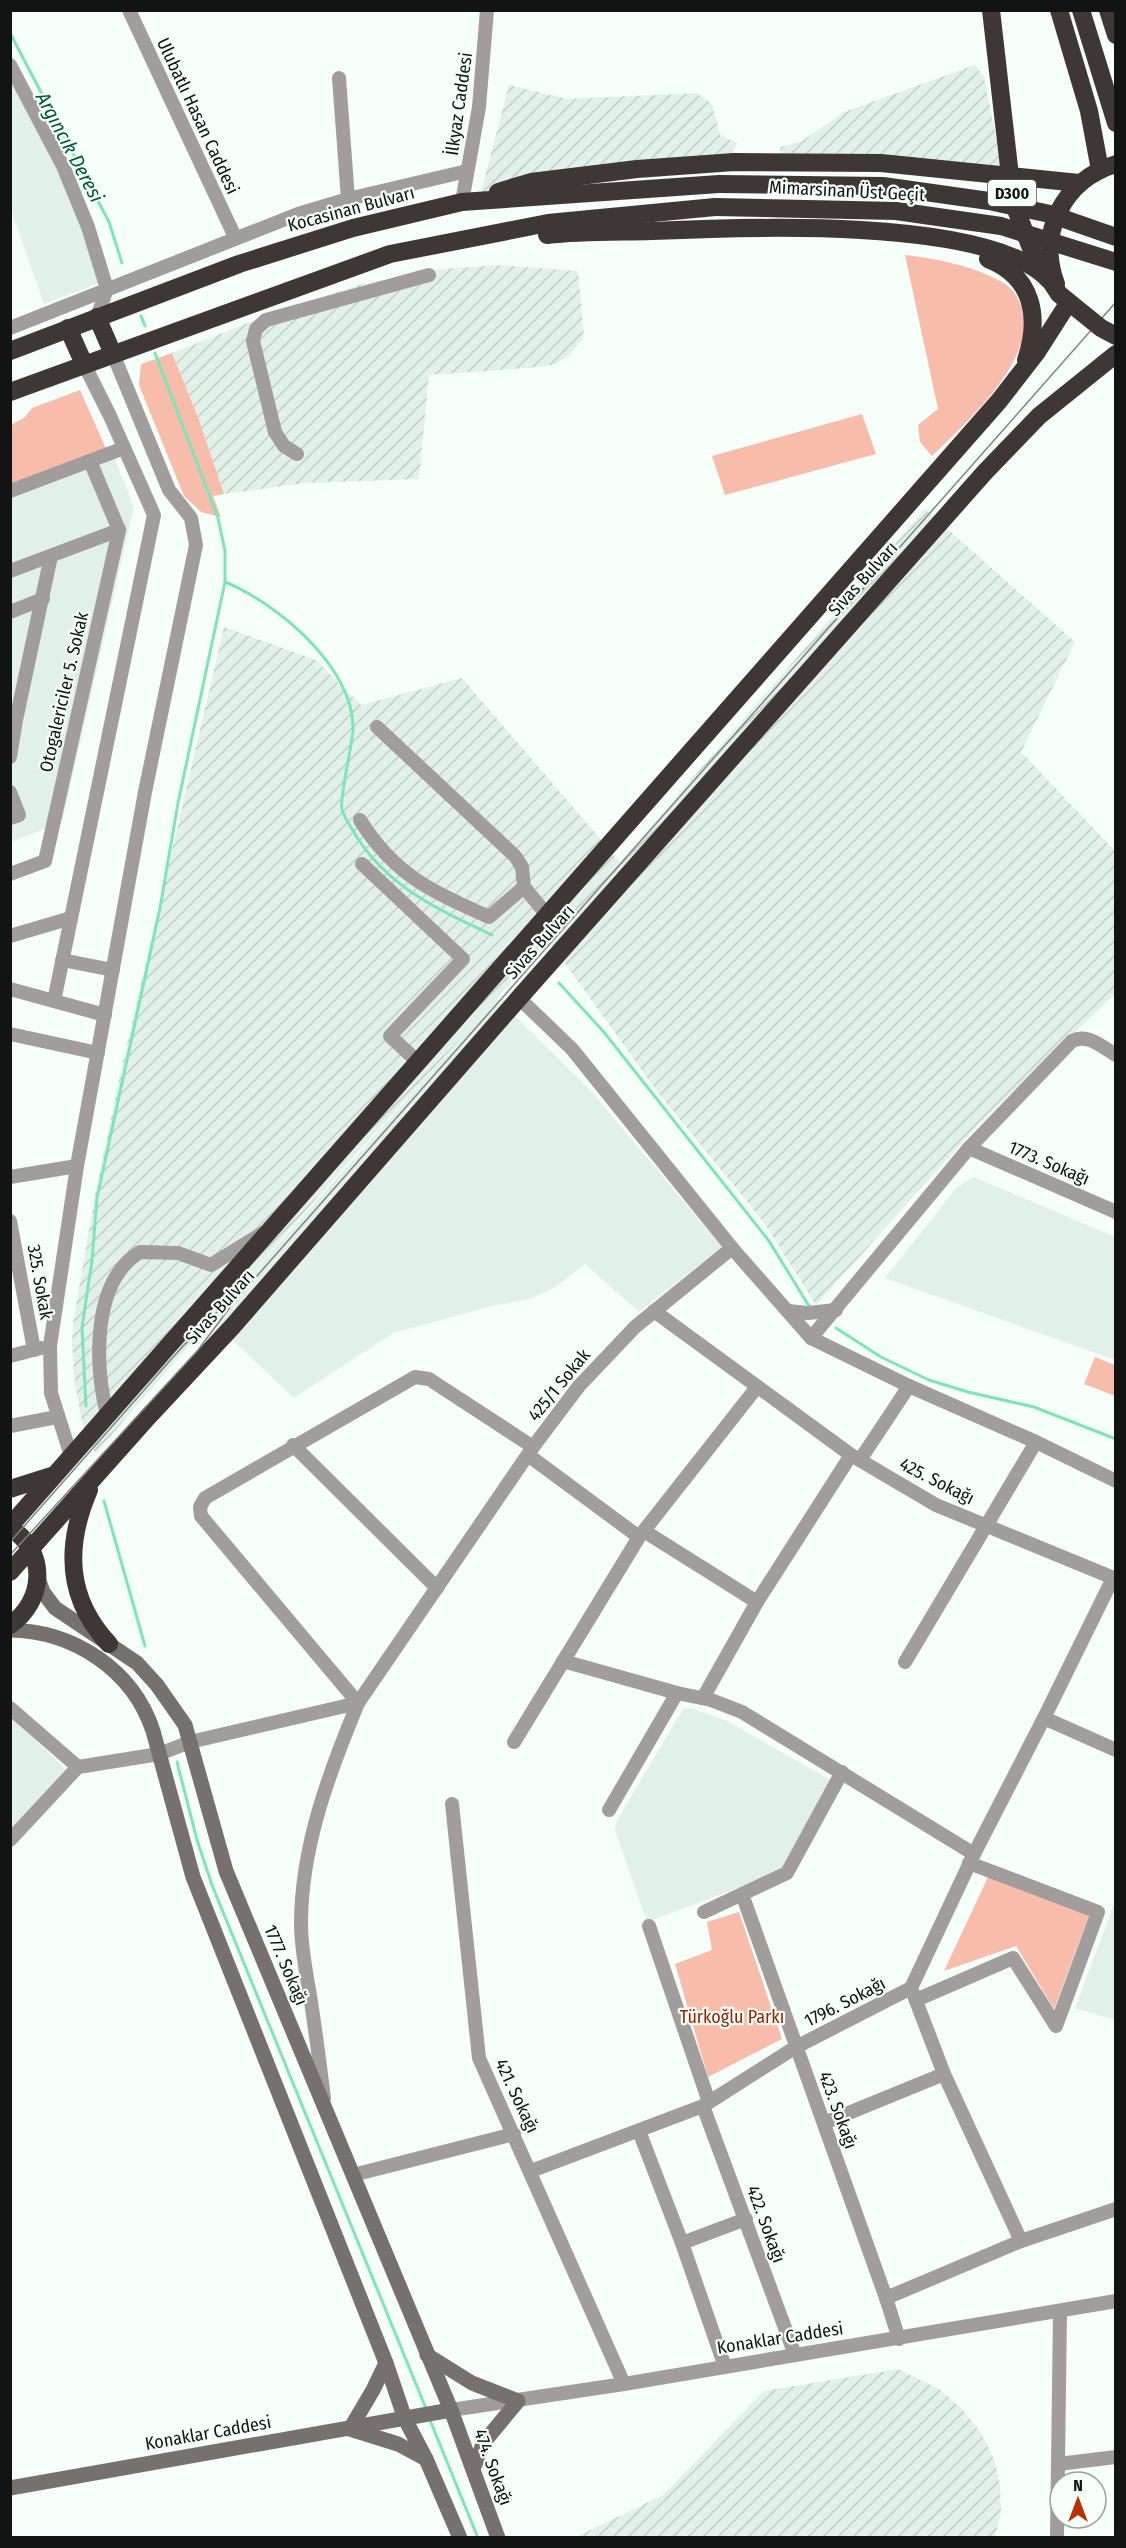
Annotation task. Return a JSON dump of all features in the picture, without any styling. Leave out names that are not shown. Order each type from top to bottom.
[{"type":"highway","name":"D300","points":[[990,10],[1013,202],[1034,256],[1059,294],[1101,328],[1116,337]]},
{"type":"highway","points":[[1057,289],[1048,252],[1050,232],[1061,206],[1079,183],[1108,167],[1059,10]]},
{"type":"highway","points":[[1081,10],[1114,113]]},
{"type":"highway","points":[[1108,10],[1116,35]]},
{"type":"highway","points":[[462,202],[531,182],[637,169],[734,162],[881,163],[1079,183]]},
{"type":"highway","name":"Kocasinan Bulvarı","points":[[10,351],[285,249],[352,228],[462,202],[719,184]]},
{"type":"highway","name":"Mimarsinan Üst Geçit","points":[[719,184],[894,188],[989,201],[1050,214],[1116,237]]},
{"type":"highway","name":"Mimarsinan Üst Geçit","points":[[390,254],[548,223],[715,207],[896,211],[1001,226],[1116,262]]},
{"type":"highway","points":[[10,392],[390,254],[551,235],[703,229],[832,229],[927,236],[990,249],[1039,269],[1080,319],[1096,330],[1116,337]]},
{"type":"highway","points":[[927,236],[999,264],[1013,274],[1021,284],[1031,306],[1034,325],[1030,348],[1019,377]]},
{"type":"highway","name":"Sivas Bulvarı","points":[[10,1527],[1019,377],[1067,305]]},
{"type":"highway","points":[[97,317],[113,354]]},
{"type":"highway","points":[[68,328],[84,364]]},
{"type":"highway","name":"Sivas Bulvarı","points":[[10,1572],[148,1417],[232,1328],[519,998],[985,472],[1039,416],[1116,354]]},
{"type":"highway","points":[[10,1489],[53,1476]]},
{"type":"highway","points":[[93,1481],[76,1528],[73,1552],[74,1572],[78,1593],[87,1615],[109,1644]]},
{"type":"highway","points":[[10,1527],[24,1539],[31,1549],[38,1578],[30,1606],[10,1625]]},
{"type":"street","name":"Ulubatlı Hasan Caddesi","points":[[129,10],[235,237]]},
{"type":"street","name":"İlkyaz Caddesi","points":[[462,202],[479,107],[488,10]]},
{"type":"street","points":[[10,65],[63,166],[88,228],[107,289],[97,317]]},
{"type":"street","points":[[339,78],[348,199]]},
{"type":"street","points":[[10,328],[235,237],[298,214],[348,199],[468,171]]},
{"type":"street","points":[[297,454],[287,449],[277,437],[253,341],[256,329],[262,322],[429,275]]},
{"type":"street","points":[[268,298],[282,316]]},
{"type":"street","points":[[71,1456],[57,1418],[50,1380],[50,1346],[77,1166],[145,792],[196,545],[191,518],[170,490],[113,354]]},
{"type":"street","points":[[54,1001],[154,515],[84,364]]},
{"type":"street","points":[[10,491],[124,448]]},
{"type":"street","points":[[10,571],[119,530],[90,461]]},
{"type":"street","points":[[150,508],[176,497]]},
{"type":"street","name":"Otogalericiler 5. Sokak","points":[[10,874],[45,861],[119,530]]},
{"type":"street","points":[[10,757],[13,721],[43,599],[51,556]]},
{"type":"street","points":[[10,612],[43,599]]},
{"type":"street","points":[[377,727],[515,856],[522,867],[524,887],[547,915]]},
{"type":"street","points":[[10,792],[19,815],[10,818]]},
{"type":"street","points":[[360,820],[387,856],[414,880],[429,890],[489,917],[524,887]]},
{"type":"street","points":[[362,864],[463,959],[390,1036],[417,1061]]},
{"type":"street","points":[[10,936],[71,918]]},
{"type":"street","points":[[62,960],[113,970]]},
{"type":"street","points":[[10,989],[105,1015]]},
{"type":"street","points":[[519,998],[572,1049],[732,1248],[811,1338],[909,1386],[1036,1442],[1116,1481]]},
{"type":"street","points":[[10,1034],[98,1053]]},
{"type":"street","points":[[811,1338],[969,1148],[1072,1041],[1080,1038],[1088,1039],[1116,1055]]},
{"type":"street","name":"1773. Sokağı","points":[[969,1148],[1116,1212]]},
{"type":"street","points":[[10,1177],[77,1166]]},
{"type":"street","name":"325. Sokak","points":[[10,1221],[34,1350]]},
{"type":"street","points":[[107,1414],[100,1380],[100,1338],[107,1301],[114,1280],[122,1267],[140,1252],[178,1253],[212,1264],[270,1228]]},
{"type":"street","name":"425/1 Sokak","points":[[326,2110],[303,1956],[302,1910],[309,1853],[321,1800],[358,1703],[531,1451],[586,1378],[617,1344],[654,1311],[732,1248]]},
{"type":"street","points":[[788,1311],[808,1313],[836,1310]]},
{"type":"street","name":"425. Sokağı","points":[[654,1311],[855,1457],[936,1505],[1114,1578]]},
{"type":"street","points":[[10,1356],[50,1346]]},
{"type":"street","points":[[10,1840],[78,1767],[159,1754],[190,1742],[358,1703],[201,1516],[200,1511],[205,1498],[410,1379],[420,1376],[429,1378],[641,1534],[757,1602]]},
{"type":"street","points":[[703,1698],[757,1602],[855,1457],[909,1386]]},
{"type":"street","points":[[514,1742],[641,1534],[756,1387]]},
{"type":"street","points":[[10,1426],[57,1418]]},
{"type":"street","points":[[905,1662],[1036,1442]]},
{"type":"street","points":[[293,1445],[437,1588]]},
{"type":"street","name":"1777. Sokağı","points":[[38,1578],[43,1592],[55,1608],[137,1663],[157,1685],[185,1725],[226,1871],[427,2355],[446,2411]]},
{"type":"street","name":"1796. Sokağı","points":[[531,2171],[639,2132],[706,2104],[796,2048],[914,1994],[972,1858],[1114,1578]]},
{"type":"street","points":[[10,1630],[58,1637],[85,1648],[102,1660],[131,1690],[144,1708],[193,1876],[386,2362],[460,2538]]},
{"type":"street","points":[[563,1661],[677,1693],[703,1698],[742,1712],[842,1772],[972,1858],[1098,1912],[1056,2026],[1013,1958],[914,1994],[944,2074],[1021,2241]]},
{"type":"street","points":[[609,1810],[677,1693]]},
{"type":"street","points":[[10,1708],[78,1767]]},
{"type":"street","points":[[1044,1718],[1116,1750]]},
{"type":"street","points":[[704,1912],[787,1873],[842,1772]]},
{"type":"street","name":"421. Sokağı","points":[[452,1804],[479,2058],[624,2384]]},
{"type":"street","name":"423. Sokağı","points":[[742,1894],[899,2339]]},
{"type":"street","name":"422. Sokağı","points":[[649,1926],[706,2104],[795,2355]]},
{"type":"street","points":[[824,2123],[944,2074]]},
{"type":"street","points":[[639,2132],[682,2243],[724,2367]]},
{"type":"street","points":[[352,2175],[514,2134]]},
{"type":"street","points":[[886,2298],[1021,2241],[1116,2209]]},
{"type":"street","points":[[682,2243],[746,2219]]},
{"type":"street","name":"Konaklar Caddesi","points":[[10,2488],[446,2411],[899,2339],[1116,2301]]},
{"type":"street","points":[[1057,2538],[1060,2312]]},
{"type":"street","points":[[427,2355],[456,2375],[518,2401],[484,2442],[473,2469]]},
{"type":"street","points":[[386,2362],[374,2390],[350,2429],[398,2444],[426,2458]]},
{"type":"street","name":"474. Sokağı","points":[[446,2411],[473,2469],[498,2538]]},
{"type":"street","points":[[1058,2464],[1116,2457]]},
{"type":"shaded area","points":[[10,61],[29,98],[105,281],[44,304],[11,210]]},
{"type":"shaded area","points":[[975,65],[984,77],[1002,168],[778,159],[781,147],[802,141],[844,112]]},
{"type":"shaded area","points":[[509,85],[568,99],[697,93],[712,104],[720,135],[738,143],[727,161],[511,185],[481,192]]},
{"type":"shaded area","points":[[498,265],[578,271],[584,337],[569,356],[555,364],[540,367],[429,375],[419,479],[305,483],[224,494],[198,417],[172,353],[273,313],[359,285],[443,269]]},
{"type":"shaded area","points":[[114,457],[134,507],[62,822],[11,842],[11,496]]},
{"type":"shaded area","points":[[925,509],[1075,642],[1021,752],[1115,851],[1115,994],[977,1126],[816,1305],[765,1224],[656,1090],[549,941],[328,1185],[95,1454],[82,1421],[75,1386],[73,1323],[95,1195],[121,1070],[224,627],[316,660],[361,705],[462,678],[620,862]]},
{"type":"shaded area","points":[[497,998],[591,1091],[722,1247],[639,1312],[585,1264],[554,1288],[530,1299],[492,1306],[393,1333],[294,1398],[211,1320]]},
{"type":"shaded area","points":[[974,1177],[1115,1237],[1115,1360],[885,1278],[957,1187]]},
{"type":"shaded area","points":[[691,1708],[727,1721],[832,1781],[780,1872],[647,1922],[615,1831],[616,1822],[683,1709]]},
{"type":"shaded area","points":[[10,1715],[71,1775],[10,1841]]},
{"type":"shaded area","points":[[1115,1901],[1116,2020],[1075,2008]]},
{"type":"shaded area","points":[[898,2369],[939,2389],[962,2409],[981,2433],[994,2459],[1000,2485],[1001,2512],[995,2537],[576,2537],[663,2495],[764,2391]]},
{"type":"green space","points":[[905,255],[957,264],[982,272],[1005,284],[1013,291],[1021,306],[1024,325],[1020,346],[996,388],[980,408],[932,456],[920,442],[918,425],[938,409]]},
{"type":"green space","points":[[172,353],[198,417],[224,494],[213,496],[221,517],[201,512],[184,496],[139,385],[141,364]]},
{"type":"green space","points":[[80,390],[107,451],[11,489],[11,425],[25,417],[32,408]]},
{"type":"green space","points":[[862,414],[876,454],[725,495],[712,456]]},
{"type":"green space","points":[[1095,1357],[1115,1365],[1115,1396],[1084,1384]]},
{"type":"green space","points":[[989,1875],[1091,1910],[1054,2009],[1016,1946],[944,1971]]},
{"type":"green space","name":"Türkoğlu Parkı","points":[[739,1912],[782,2039],[708,2077],[675,1964],[712,1950],[707,1922]]},
{"type":"waterway","name":"Argıncık Deresi","points":[[10,33],[109,222],[122,263]]},
{"type":"waterway","points":[[141,316],[145,326]]},
{"type":"waterway","points":[[86,1406],[82,1327],[92,1261],[97,1198],[160,908],[178,803],[225,582],[225,551],[218,518],[155,353]]},
{"type":"waterway","points":[[225,582],[267,605],[289,622],[327,661],[341,684],[350,707],[353,730],[342,795],[342,810],[368,853],[382,869],[416,895],[492,935]]},
{"type":"waterway","points":[[559,983],[603,1031],[769,1241],[809,1306]]},
{"type":"waterway","points":[[836,1328],[881,1357],[929,1380],[968,1392],[1034,1407],[1116,1439]]},
{"type":"waterway","points":[[104,1501],[145,1646]]},
{"type":"waterway","points":[[177,1762],[197,1840],[212,1885],[427,2411]]},
{"type":"waterway","points":[[430,2420],[478,2538]]},
{"type":"tram line","points":[[10,1555],[198,1350],[234,1302],[1116,302]]},
{"type":"tram line","points":[[11,1541],[183,1346],[222,1307]]}]
